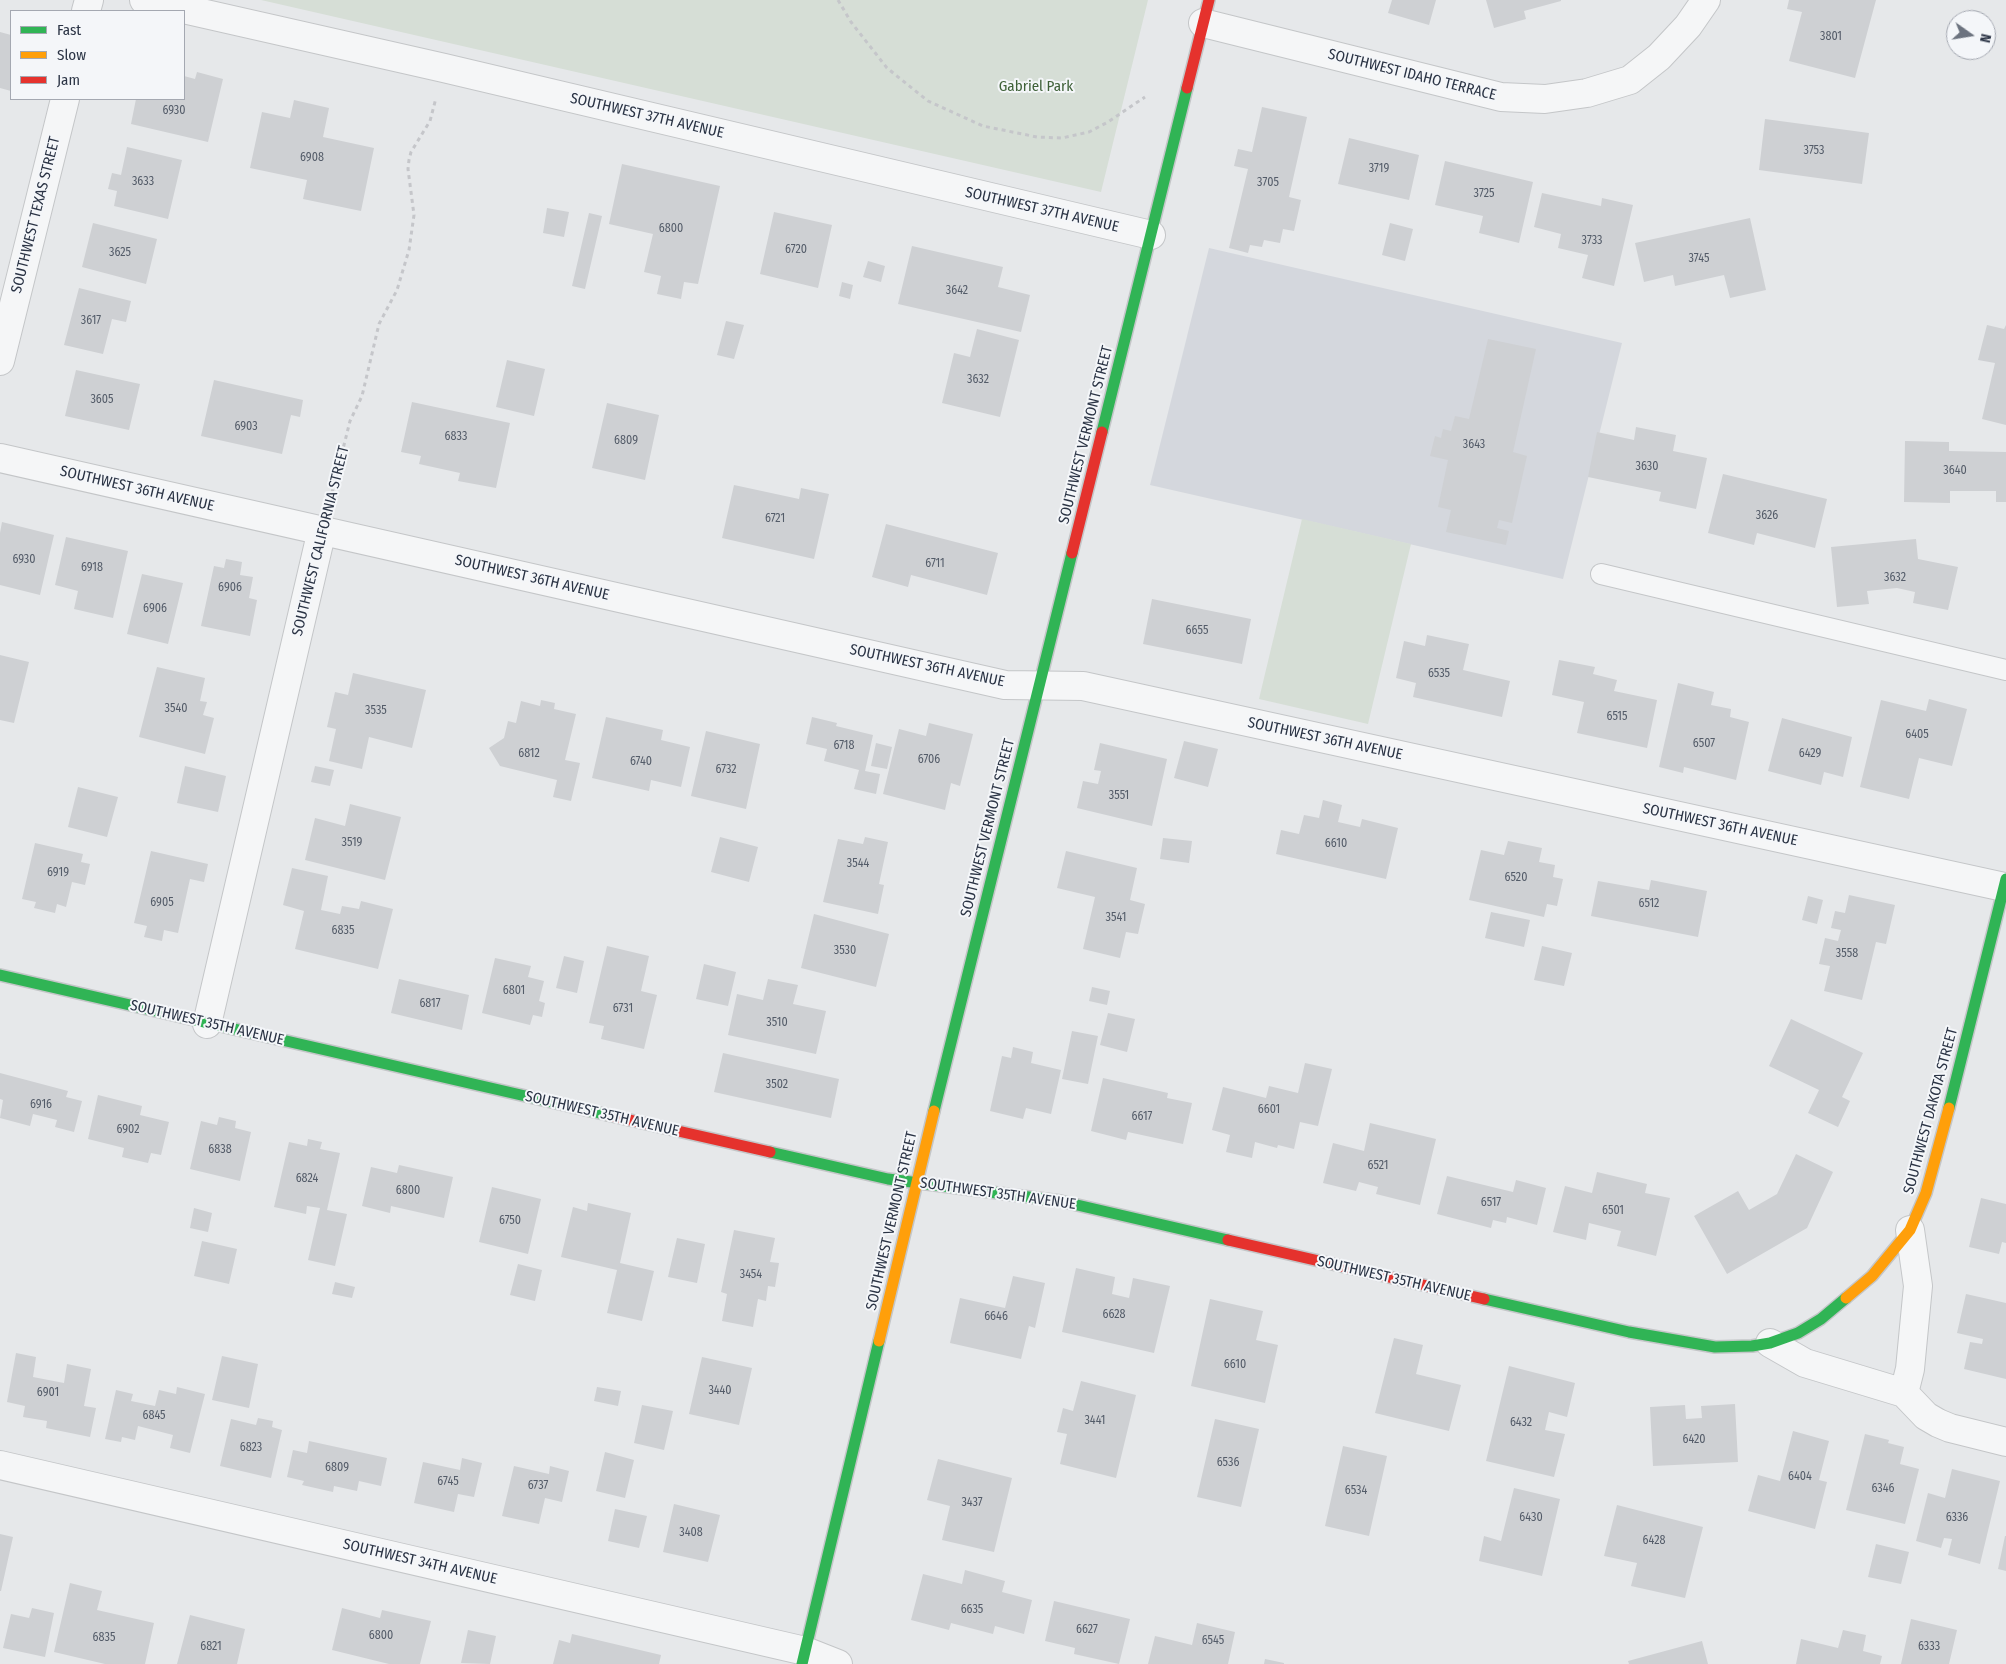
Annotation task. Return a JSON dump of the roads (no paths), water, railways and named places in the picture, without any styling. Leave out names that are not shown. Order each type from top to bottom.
[{"type":"street","name":"SOUTHWEST 37TH AVENUE","points":[[144,0],[444,68],[1150,235]]},
{"type":"street","name":"SOUTHWEST IDAHO TERRACE","points":[[1206,12],[1500,97],[1545,99],[1586,93],[1630,80],[1659,56],[1688,26],[1706,0]]},
{"type":"street","name":"SOUTHWEST VERMONT STREET","points":[[804,1658],[916,1182],[1206,12]]},
{"type":"street","name":"SOUTHWEST TEXAS STREET","points":[[0,361],[65,100]]},
{"type":"street","name":"SOUTHWEST 36TH AVENUE","points":[[0,458],[1005,684],[1083,686],[2005,883]]},
{"type":"street","name":"SOUTHWEST CALIFORNIA STREET","points":[[207,1024],[322,530]]},
{"type":"street","name":"SOUTHWEST DAKOTA STREET","points":[[1770,1343],[1798,1333],[1821,1319],[1872,1276],[1910,1230],[1926,1194],[1942,1137],[2005,883]]},
{"type":"street","name":"SOUTHWEST 35TH AVENUE","points":[[0,975],[888,1179],[1060,1201],[1153,1221],[1345,1268],[1676,1341],[1715,1347],[1752,1346],[1770,1343]]},
{"type":"street","points":[[1904,1393],[1910,1369],[1918,1286],[1910,1230]]},
{"type":"street","points":[[1770,1343],[1805,1363],[1904,1393],[1926,1416],[1938,1423],[1950,1428],[2006,1442]]},
{"type":"street","name":"SOUTHWEST 34TH AVENUE","points":[[0,1465],[804,1658],[838,1664]]},
{"type":"lane","points":[[1601,574],[2006,670]]},
{"type":"park label","name":"Gabriel Park","points":[[1036,87]]}]
